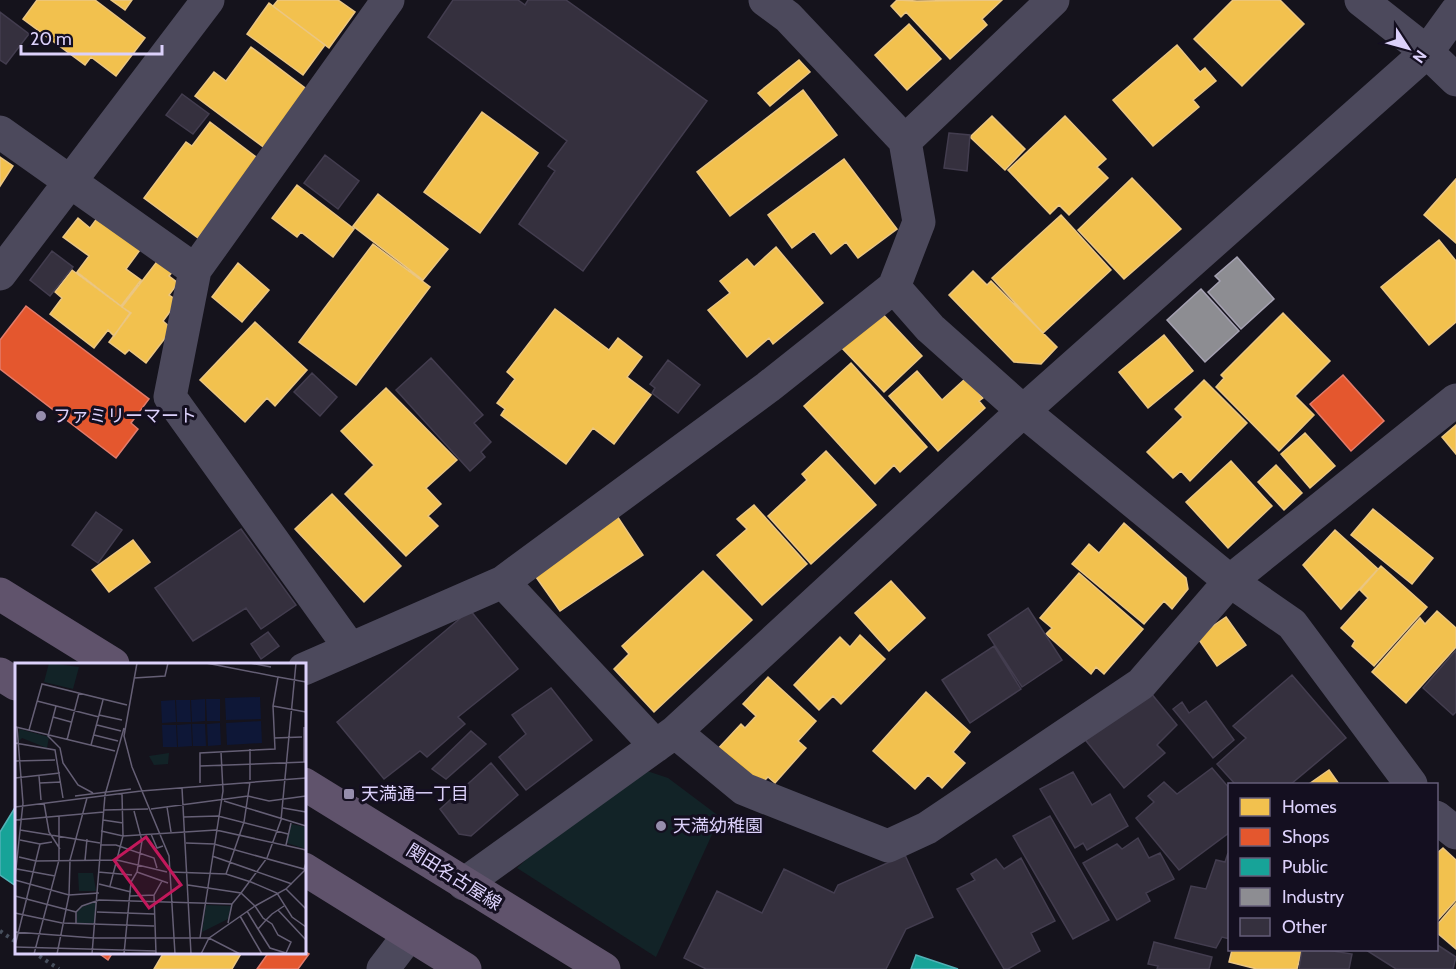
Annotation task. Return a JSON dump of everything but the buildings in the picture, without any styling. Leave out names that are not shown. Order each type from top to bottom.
[{"type":"main road","points":[[0,594],[111,663]]},
{"type":"main road","points":[[0,674],[15,683]]},
{"type":"main road","name":"関田名古屋線","points":[[306,785],[604,969]]},
{"type":"main road","points":[[306,870],[465,969]]},
{"type":"street","points":[[0,274],[208,0]]},
{"type":"street","points":[[350,648],[170,397],[195,270],[388,0]]},
{"type":"street","points":[[306,668],[503,582],[768,387],[894,287],[919,222],[905,141],[788,17],[765,0]]},
{"type":"street","points":[[905,141],[1053,0]]},
{"type":"street","points":[[1361,0],[1426,52],[1456,80]]},
{"type":"street","points":[[464,884],[665,739],[1023,411],[1426,52],[1456,12]]},
{"type":"street","points":[[0,132],[195,270]]},
{"type":"street","points":[[894,287],[930,328],[1023,411],[1230,581],[1292,624],[1410,783]]},
{"type":"street","points":[[503,582],[665,739],[744,789],[888,846],[927,828],[1141,684],[1230,581],[1456,400]]},
{"type":"street","points":[[1438,818],[1456,833]]},
{"type":"street","points":[[383,969],[409,935]]},
{"type":"path","points":[[0,931],[15,941]]},
{"type":"path","points":[[36,954],[59,969]]},
{"type":"shaded area","points":[[629,765],[668,778],[720,817],[656,957],[517,868]]},
{"type":"place","name":"ファミリーマート","points":[[41,416]]},
{"type":"place","name":"天満通一丁目","points":[[349,794]]},
{"type":"place","name":"天満幼稚園","points":[[661,826]]}]
